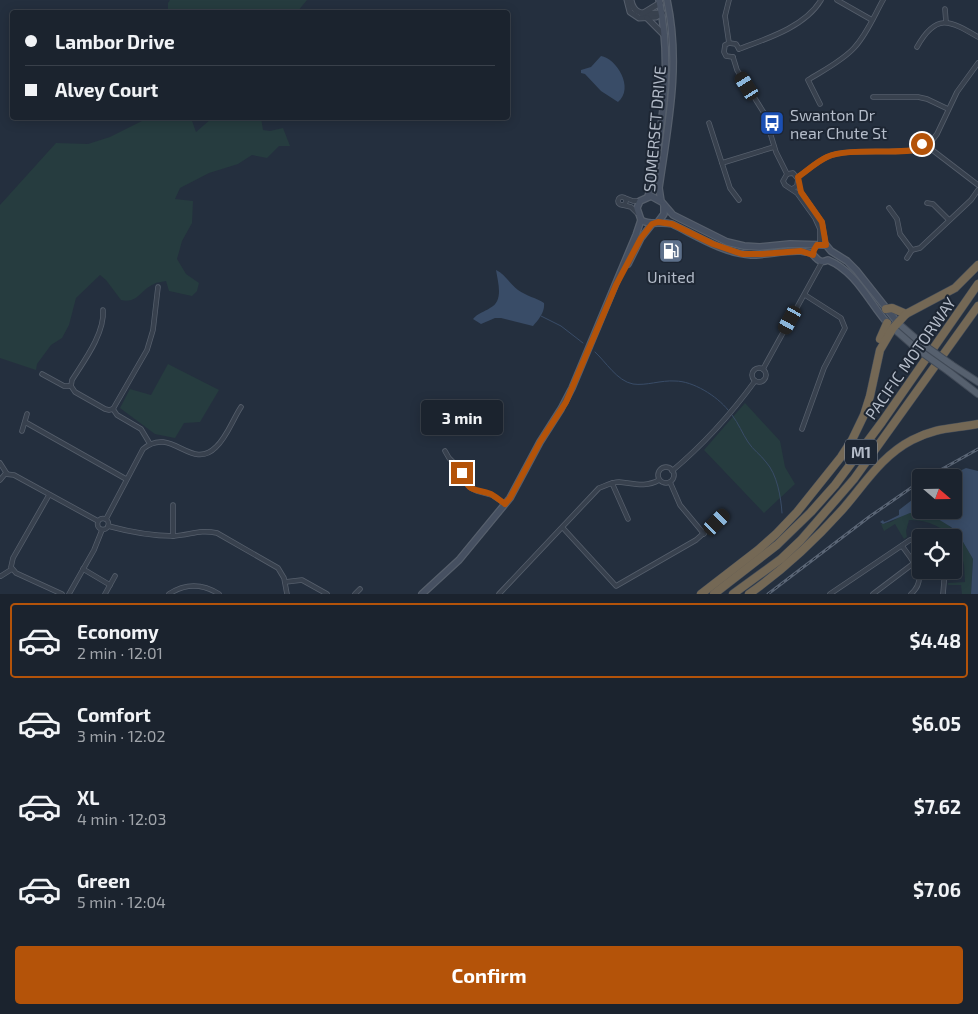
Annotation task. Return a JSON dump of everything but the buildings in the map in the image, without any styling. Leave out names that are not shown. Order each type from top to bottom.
[{"type":"highway","points":[[701,594],[751,556],[776,534],[797,512],[849,445],[864,415],[870,396],[875,370],[873,360],[875,351],[893,325],[906,314],[947,293],[963,281],[978,265]]},
{"type":"highway","name":"PACIFIC MOTORWAY","points":[[714,594],[777,545],[811,512],[835,485],[882,422],[978,284]]},
{"type":"highway","name":"PACIFIC MOTORWAY","points":[[733,594],[780,559],[801,540],[854,479],[978,306]]},
{"type":"highway","points":[[886,309],[892,308],[906,314]]},
{"type":"highway","points":[[749,594],[814,540],[843,509],[878,466],[894,451],[913,439],[932,431],[978,424]]},
{"type":"main road","name":"SOMERSET DRIVE","points":[[616,285],[641,238],[664,214],[659,188],[672,103],[674,73],[673,36],[667,0]]},
{"type":"main road","name":"SOMERSET DRIVE","points":[[648,197],[666,72],[665,35],[659,1]]},
{"type":"main road","name":"SOMERSET DRIVE","points":[[641,220],[637,212],[638,204],[648,197],[655,197],[680,220],[736,245],[760,247],[790,244],[821,245]]},
{"type":"main road","points":[[422,594],[459,560],[515,491],[540,442],[566,402],[616,285],[641,220],[672,224],[713,244],[742,254],[801,251],[813,255],[816,260],[835,263],[851,276],[893,325],[950,368],[978,394]]},
{"type":"main road","points":[[813,255],[814,250],[821,245],[847,261],[886,309],[893,325]]},
{"type":"main road","points":[[825,261],[831,251]]},
{"type":"main road","points":[[950,368],[978,382]]},
{"type":"street","points":[[627,0],[632,14],[639,18],[656,17],[670,12]]},
{"type":"street","points":[[632,0],[634,9],[642,14],[662,14]]},
{"type":"street","points":[[729,0],[725,16],[729,43]]},
{"type":"street","points":[[733,57],[739,49],[772,37],[810,14],[821,0]]},
{"type":"street","points":[[837,0],[872,20]]},
{"type":"street","points":[[820,104],[808,80],[849,52],[860,40],[883,0]]},
{"type":"street","points":[[642,14],[659,1]]},
{"type":"street","points":[[945,9],[946,22]]},
{"type":"street","points":[[648,18],[665,35]]},
{"type":"street","points":[[917,47],[932,28],[946,22],[954,23],[978,37]]},
{"type":"street","points":[[729,43],[736,44],[739,49]]},
{"type":"street","points":[[729,43],[725,46],[724,52],[726,56],[733,57]]},
{"type":"street","points":[[733,57],[737,70],[764,113],[774,147],[787,174]]},
{"type":"street","points":[[930,142],[957,92],[978,63]]},
{"type":"street","points":[[873,98],[918,97],[948,109]]},
{"type":"street","points":[[709,123],[730,188],[739,200]]},
{"type":"street","points":[[922,149],[923,142],[930,142]]},
{"type":"street","points":[[930,142],[931,149],[978,185]]},
{"type":"street","points":[[722,163],[774,147]]},
{"type":"street","points":[[798,177],[828,157],[848,153],[909,152],[931,149]]},
{"type":"street","points":[[787,174],[793,174],[798,177]]},
{"type":"street","points":[[787,174],[784,178],[784,183],[797,193],[818,222],[821,245]]},
{"type":"street","points":[[798,177],[801,192],[822,222],[821,245]]},
{"type":"street","points":[[792,189],[798,184]]},
{"type":"street","points":[[907,258],[912,250],[920,248],[971,200],[978,190]]},
{"type":"street","points":[[637,212],[631,207],[616,203],[620,198],[640,201]]},
{"type":"street","points":[[623,205],[626,202],[625,198]]},
{"type":"street","points":[[927,202],[933,204],[949,220]]},
{"type":"street","points":[[889,208],[897,219],[900,234],[912,250]]},
{"type":"street","points":[[763,369],[825,261]]},
{"type":"street","points":[[113,409],[147,350],[153,330],[158,287]]},
{"type":"street","points":[[802,429],[824,368],[845,328],[842,318],[805,295]]},
{"type":"street","points":[[103,310],[104,319],[100,330],[72,380],[71,386],[75,392],[105,409],[113,409]]},
{"type":"street","points":[[755,381],[752,376],[753,372],[757,369],[763,369]]},
{"type":"street","points":[[755,381],[761,382],[765,380],[766,375],[763,369]]},
{"type":"street","points":[[42,374],[62,386],[71,386]]},
{"type":"street","points":[[672,471],[696,451],[741,400],[755,381]]},
{"type":"street","points":[[108,526],[106,519],[139,454],[150,444],[165,442],[192,454],[207,453],[220,442],[241,407]]},
{"type":"street","points":[[113,409],[119,416],[141,429],[150,444]]},
{"type":"street","points":[[22,431],[27,414]]},
{"type":"street","points":[[25,422],[126,480]]},
{"type":"street","points":[[445,450],[448,458],[461,470],[471,488],[492,495],[505,504]]},
{"type":"street","points":[[0,462],[7,474]]},
{"type":"street","points":[[666,467],[672,471],[674,477],[670,482],[663,483],[659,480],[660,469],[666,467]]},
{"type":"street","points":[[0,480],[7,474],[14,475],[98,521]]},
{"type":"street","points":[[499,594],[599,488],[618,482],[643,485],[659,480]]},
{"type":"street","points":[[670,482],[680,504],[704,534]]},
{"type":"street","points":[[612,483],[628,519]]},
{"type":"street","points":[[12,570],[13,558],[49,495]]},
{"type":"street","points":[[173,505],[173,536]]},
{"type":"street","points":[[563,528],[616,586],[704,534],[725,514]]},
{"type":"street","points":[[98,521],[101,518],[106,519]]},
{"type":"street","points":[[98,521],[98,527],[102,530]]},
{"type":"street","points":[[69,594],[94,550],[102,530],[108,526],[130,532],[173,536],[206,530],[217,533],[276,566],[283,574],[287,594]]},
{"type":"street","points":[[830,594],[912,540]]},
{"type":"street","points":[[902,546],[912,559]]},
{"type":"street","points":[[873,594],[912,564]]},
{"type":"street","points":[[84,569],[110,585]]},
{"type":"street","points":[[1,576],[12,570]]},
{"type":"street","points":[[12,570],[62,594]]},
{"type":"street","points":[[105,594],[115,576]]},
{"type":"street","points":[[911,594],[918,579]]},
{"type":"street","points":[[943,594],[944,579]]},
{"type":"street","points":[[285,582],[302,580],[327,594]]},
{"type":"street","points":[[169,594],[180,588],[194,586],[207,588],[219,594]]},
{"type":"street","points":[[355,594],[360,589]]},
{"type":"street","points":[[838,589],[842,594]]},
{"type":"green space","points":[[170,0],[307,0],[299,10],[168,10]]},
{"type":"green space","points":[[144,120],[192,120],[196,132],[210,120],[261,120],[263,130],[270,131],[283,128],[290,146],[279,146],[267,158],[252,155],[238,164],[209,173],[180,188],[175,199],[193,201],[192,223],[182,241],[177,259],[186,274],[199,283],[197,291],[192,296],[169,291],[166,281],[149,287],[131,300],[121,300],[100,275],[76,298],[69,325],[62,338],[51,345],[37,364],[36,370],[0,358],[0,205],[56,143],[88,144],[110,137]]},
{"type":"green space","points":[[168,364],[219,390],[200,422],[184,423],[175,438],[155,434],[120,408],[130,389],[151,395]]},
{"type":"green space","points":[[745,403],[780,441],[785,467],[795,484],[764,513],[704,450]]},
{"type":"green space","points":[[912,513],[912,519],[938,519],[952,529],[942,529],[923,521],[909,520],[906,531],[907,537],[904,539],[895,524],[884,531],[881,524],[891,522],[905,514]]},
{"type":"green space","points":[[962,540],[973,559],[971,594],[962,594],[961,585],[948,585],[948,583],[965,582]]},
{"type":"water","points":[[601,56],[612,62],[622,75],[625,89],[623,96],[618,102],[601,91],[585,74],[581,73],[581,70],[591,67]]},
{"type":"water","points":[[496,270],[518,290],[544,303],[543,312],[533,326],[501,318],[495,318],[481,324],[473,319],[497,301],[499,286]]},
{"type":"water","points":[[966,468],[978,471],[978,594],[971,594],[973,559],[962,540],[962,529],[953,529],[938,519],[962,519],[962,470]]},
{"type":"water","points":[[912,500],[912,513],[883,524],[880,522],[899,515],[899,510]]},
{"type":"waterway","points":[[541,316],[561,326],[583,343]]},
{"type":"waterway","points":[[595,352],[617,375],[627,382],[648,384],[675,381],[697,386],[728,410]]},
{"type":"waterway","points":[[732,415],[750,445],[770,467],[776,479],[782,513]]},
{"type":"railway","points":[[942,469],[978,449]]},
{"type":"railway","points":[[768,594],[869,517],[912,487]]},
{"type":"place","name":"Swanton Dr near Chute St","points":[[772,123]]},
{"type":"place","name":"United","points":[[671,251]]},
{"type":"route","points":[[462,473],[471,488],[492,495],[505,504],[510,498],[540,442],[566,402],[616,285],[641,238],[652,224],[665,222],[672,224],[713,244],[742,254],[752,255],[801,251],[813,255],[817,245],[826,245],[824,226],[801,192],[798,177],[828,157],[848,153],[909,152],[922,149],[922,144]]}]
